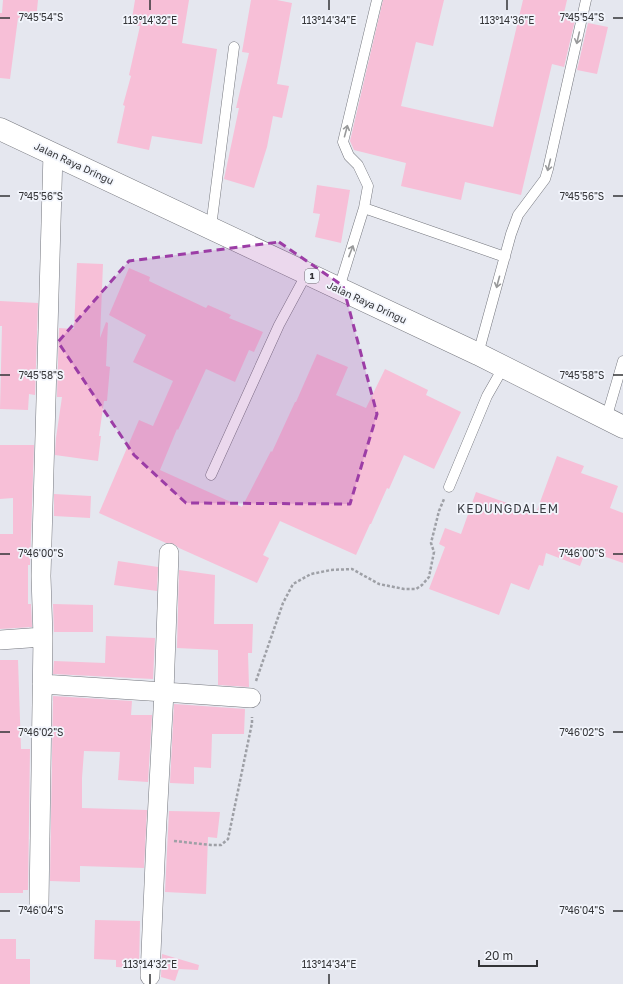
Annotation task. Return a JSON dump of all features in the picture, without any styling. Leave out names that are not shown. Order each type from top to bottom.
[{"type":"highway","name":"Jalan Raya Dringu","points":[[0,129],[478,354],[503,368],[615,423]]},
{"type":"street","points":[[39,904],[43,637],[42,552],[53,153]]},
{"type":"street","points":[[150,976],[164,692],[169,553]]},
{"type":"street","points":[[0,640],[43,637]]},
{"type":"street","points":[[42,684],[251,698]]},
{"type":"lane","points":[[339,288],[364,208],[368,186],[358,165],[349,156],[344,142],[377,0]]},
{"type":"lane","points":[[478,354],[518,215],[545,179],[586,0]]},
{"type":"lane","points":[[211,227],[234,47]]},
{"type":"lane","points":[[364,208],[505,257]]},
{"type":"lane","points":[[211,475],[279,325],[307,273]]},
{"type":"lane","points":[[615,423],[623,361]]},
{"type":"lane","points":[[449,487],[487,396],[503,368]]},
{"type":"path","points":[[156,839],[221,845],[228,839],[252,723],[251,698],[283,603],[293,584],[311,574],[331,570],[352,569],[379,584],[404,589],[416,589],[429,577],[434,552],[431,542],[439,511],[449,487]]},
{"type":"highlighted area","points":[[279,242],[343,286],[377,414],[350,504],[186,503],[134,455],[58,342],[129,261]]},
{"type":"building","points":[[3,0],[38,0],[36,20],[18,18],[10,79],[0,78],[0,13],[2,13]]},
{"type":"building","points":[[135,0],[189,0],[182,43],[217,49],[202,144],[152,136],[149,150],[117,143],[125,106],[123,105],[131,76],[129,75],[140,26],[131,25]]},
{"type":"building","points":[[251,0],[277,0],[292,3],[277,84],[289,86],[282,118],[273,116],[267,147],[254,188],[224,179],[239,108],[236,108],[249,53],[242,52]]},
{"type":"building","points":[[383,0],[444,0],[433,46],[416,42],[401,106],[493,127],[523,0],[567,0],[563,17],[575,20],[564,67],[552,64],[521,195],[465,182],[461,200],[401,186],[406,163],[354,150],[350,141]]},
{"type":"building","points":[[588,23],[608,27],[597,74],[577,70]]},
{"type":"building","points":[[317,185],[350,190],[341,243],[315,237],[320,214],[313,213]]},
{"type":"building","points":[[77,263],[103,264],[100,338],[106,322],[108,323],[106,366],[110,367],[107,401],[104,401],[99,436],[101,436],[98,461],[55,455],[62,397],[57,397],[59,328],[74,329]]},
{"type":"building","points":[[129,268],[150,277],[149,281],[206,308],[208,305],[231,315],[229,318],[263,332],[254,352],[249,350],[235,382],[206,369],[178,430],[177,429],[160,470],[242,507],[271,451],[272,452],[317,354],[348,367],[336,395],[366,408],[385,369],[428,390],[426,395],[461,412],[434,469],[404,455],[356,555],[280,521],[263,555],[269,558],[257,583],[179,548],[174,544],[166,543],[99,513],[139,420],[153,426],[173,381],[133,362],[146,335],[109,315]]},
{"type":"building","points":[[0,301],[38,303],[35,395],[29,394],[28,410],[0,409],[2,326],[0,326]]},
{"type":"building","points":[[0,445],[34,445],[30,565],[28,565],[28,604],[31,604],[32,627],[0,629],[0,534],[13,534],[13,498],[0,499]]},
{"type":"building","points":[[557,456],[584,466],[581,473],[618,486],[610,508],[623,513],[623,563],[586,550],[580,566],[546,553],[543,566],[539,565],[529,590],[511,583],[499,615],[429,589],[445,547],[439,544],[445,528],[461,534],[476,492],[536,513]]},
{"type":"building","points":[[54,494],[91,496],[90,518],[54,516]]},
{"type":"building","points":[[118,561],[158,567],[157,591],[114,585]]},
{"type":"building","points":[[179,570],[215,575],[214,624],[253,624],[252,653],[248,653],[249,687],[218,685],[218,650],[177,648]]},
{"type":"building","points":[[53,604],[93,605],[93,632],[54,632]]},
{"type":"building","points":[[106,636],[155,638],[153,679],[53,674],[54,661],[105,663]]},
{"type":"building","points":[[0,660],[18,660],[21,749],[30,749],[28,890],[23,890],[23,893],[0,893]]},
{"type":"building","points":[[53,696],[132,701],[131,715],[152,715],[148,782],[118,780],[120,752],[84,751],[82,778],[82,808],[147,810],[144,868],[80,866],[80,882],[50,881]]},
{"type":"building","points":[[174,704],[245,709],[244,734],[212,734],[211,768],[194,767],[194,784],[170,783]]},
{"type":"building","points":[[169,811],[220,812],[217,838],[208,837],[206,894],[165,892]]},
{"type":"building","points":[[95,920],[140,921],[139,968],[116,967],[116,960],[94,959]]},
{"type":"building","points":[[0,939],[16,939],[16,959],[30,959],[30,984],[0,984]]},
{"type":"building","points":[[162,954],[199,965],[198,970],[179,969],[175,981],[161,977]]},
{"type":"district","name":"KEDUNGDALEM","points":[[508,509]]}]
